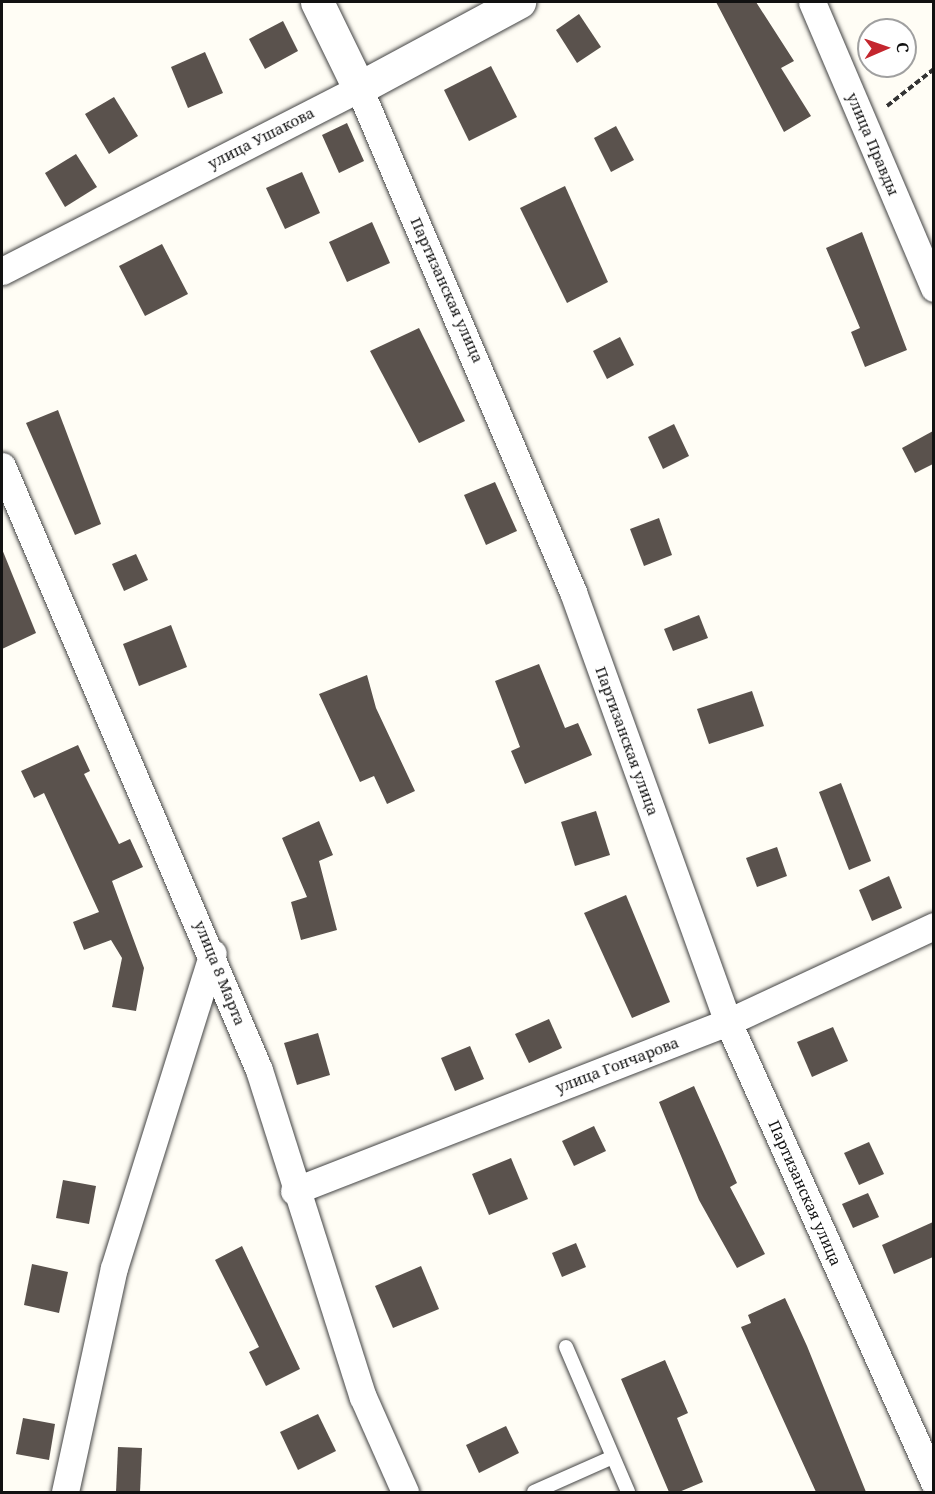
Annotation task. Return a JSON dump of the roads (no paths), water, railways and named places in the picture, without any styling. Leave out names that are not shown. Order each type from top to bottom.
[{"type":"street","name":"Партизанская улица","points":[[317,2],[359,88],[573,592],[728,1022],[933,1482]]},
{"type":"street","name":"улица Ушакова","points":[[2,271],[359,88],[519,2]]},
{"type":"street","name":"улица Правды","points":[[812,2],[933,288]]},
{"type":"street","name":"улица 8 Марта","points":[[2,466],[213,953],[259,1070],[294,1191],[363,1397],[405,1492]]},
{"type":"street","name":"улица Гончарова","points":[[294,1191],[728,1022],[933,926]]},
{"type":"street","points":[[65,1492],[114,1269],[213,953]]},
{"type":"lane","points":[[566,1347],[628,1492]]},
{"type":"lane","points":[[534,1492],[613,1457]]}]
